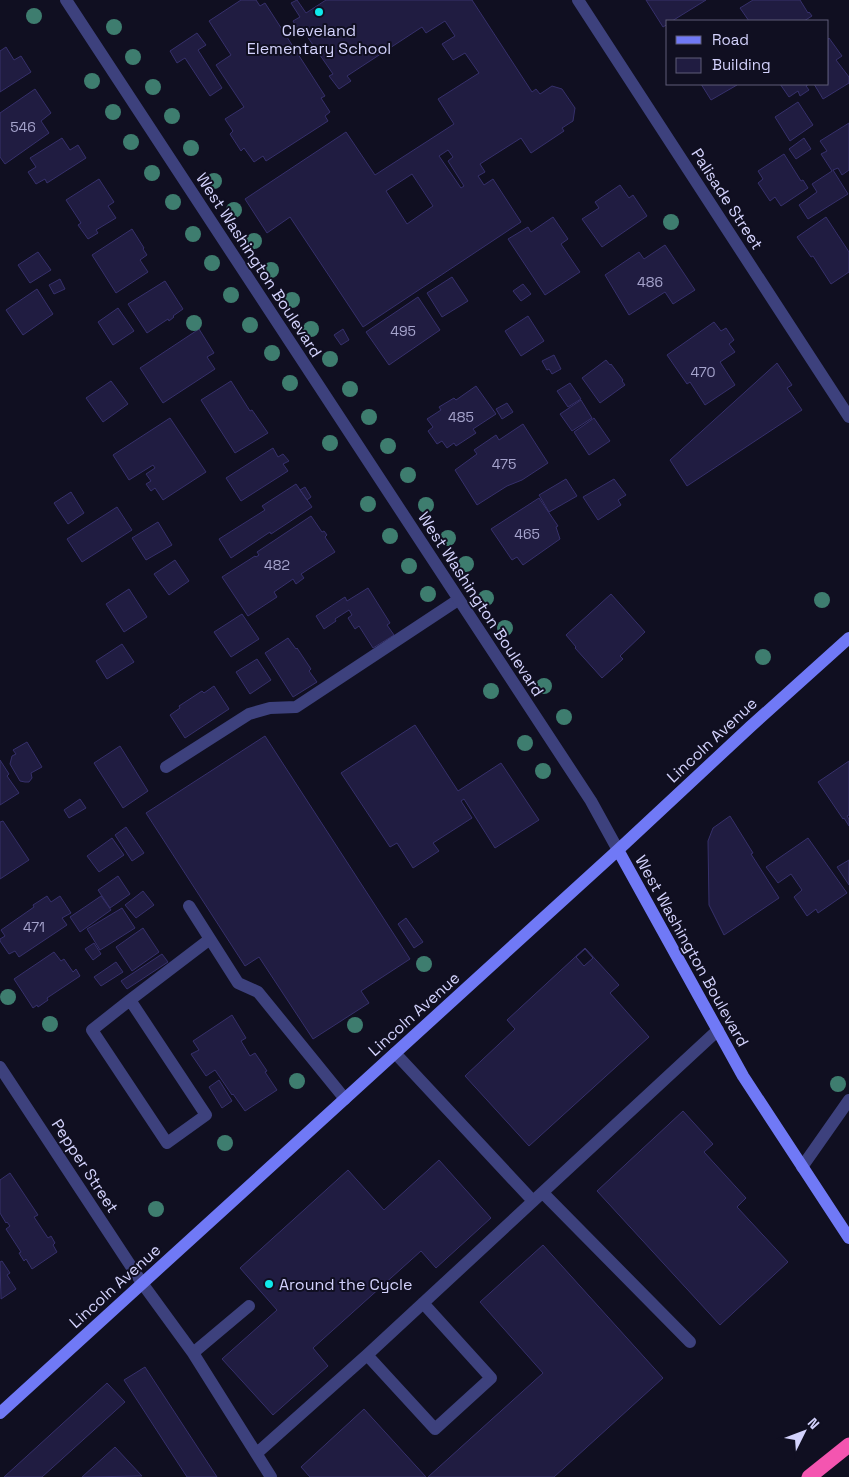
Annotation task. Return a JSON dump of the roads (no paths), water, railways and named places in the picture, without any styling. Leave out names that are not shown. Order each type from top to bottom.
[{"type":"highway","points":[[809,1477],[849,1445]]},
{"type":"main road","name":"Lincoln Avenue","points":[[0,1412],[849,638]]},
{"type":"main road","name":"West Washington Boulevard","points":[[618,850],[743,1076],[849,1238]]},
{"type":"street","name":"West Washington Boulevard","points":[[66,0],[591,801],[618,850]]},
{"type":"street","name":"Palisade Street","points":[[578,0],[849,416]]},
{"type":"street","points":[[166,767],[249,714],[270,708],[296,707],[458,600]]},
{"type":"street","points":[[189,906],[238,983],[258,992],[345,1099]]},
{"type":"street","points":[[130,1000],[206,1115],[167,1143],[92,1030],[130,1000],[210,939]]},
{"type":"street","points":[[257,1453],[367,1355],[718,1030]]},
{"type":"street","points":[[395,1053],[538,1196],[690,1342]]},
{"type":"street","name":"Pepper Street","points":[[0,1067],[142,1283],[193,1353],[271,1477]]},
{"type":"street","points":[[802,1167],[849,1100]]},
{"type":"street","points":[[367,1355],[435,1429],[491,1378],[423,1303]]},
{"type":"street","points":[[193,1353],[249,1306]]},
{"type":"place","name":"Cleveland Elementary School","points":[[319,12]]},
{"type":"place","name":"Around the Cycle","points":[[269,1284]]}]
